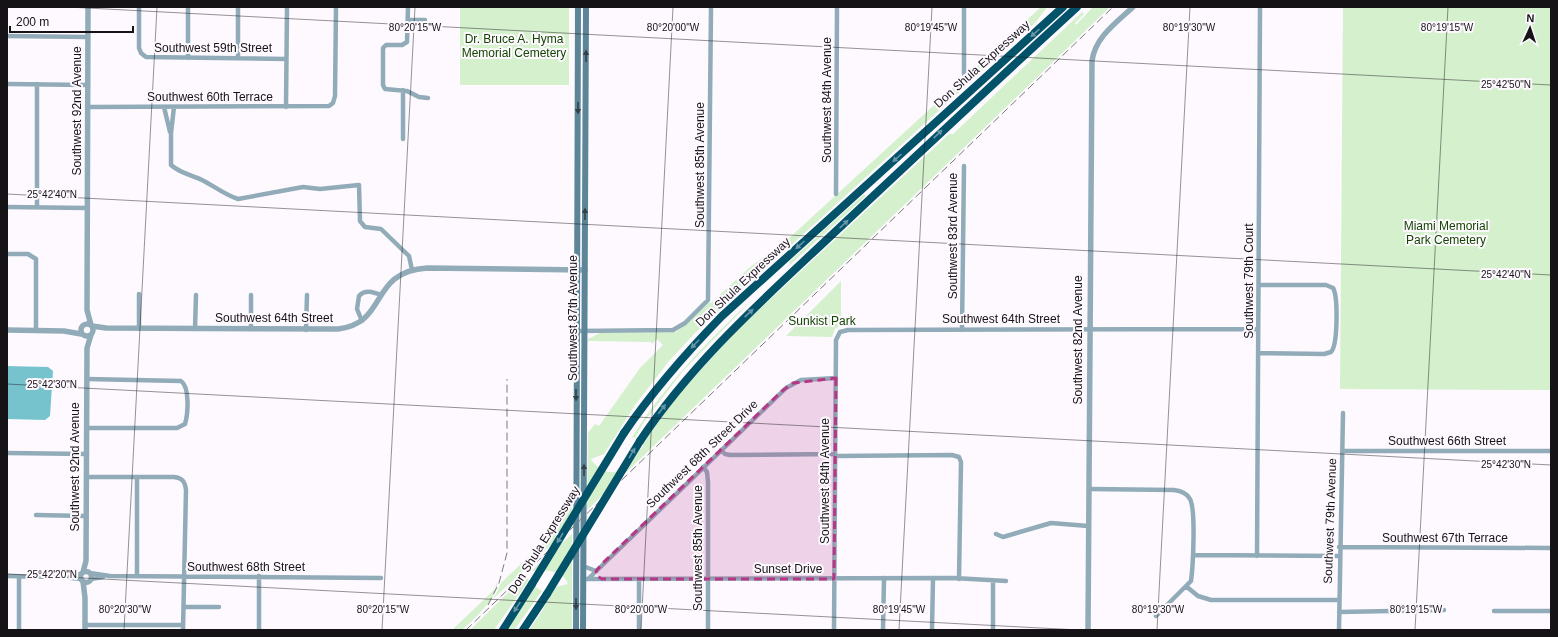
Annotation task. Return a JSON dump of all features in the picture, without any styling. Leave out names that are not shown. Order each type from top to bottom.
[{"type":"highway","name":"Don Shula Expressway","points":[[503,630],[624,433],[642,406],[679,360],[722,316],[1064,7]]},
{"type":"highway","name":"Don Shula Expressway","points":[[523,630],[547,594],[660,410],[692,371],[737,325],[964,110],[1077,7]]},
{"type":"main road","name":"Southwest 87th Avenue","points":[[576,630],[578,7]]},
{"type":"main road","name":"Southwest 87th Avenue","points":[[583,630],[585,577],[584,331],[586,7]]},
{"type":"main road","points":[[578,27],[586,27]]},
{"type":"main road","points":[[578,69],[586,70]]},
{"type":"main road","points":[[578,89],[586,89]]},
{"type":"main road","points":[[578,127],[585,128]]},
{"type":"main road","points":[[577,196],[585,196]]},
{"type":"main road","points":[[577,252],[585,253]]},
{"type":"main road","points":[[576,455],[584,456]]},
{"type":"main road","points":[[576,579],[585,577]]},
{"type":"street","name":"Southwest 92nd Avenue","points":[[87,348],[92,334],[92,326],[87,310],[88,7]]},
{"type":"street","name":"Southwest 59th Street","points":[[139,7],[139,46],[141,53],[149,58],[286,58]]},
{"type":"street","points":[[188,7],[188,58]]},
{"type":"street","points":[[238,7],[238,58]]},
{"type":"street","points":[[286,107],[287,7]]},
{"type":"street","name":"Southwest 60th Terrace","points":[[88,107],[324,107],[332,104],[335,94],[336,7]]},
{"type":"street","points":[[408,7],[407,43],[384,46],[382,51],[383,87],[387,89],[403,90],[422,98],[428,98]]},
{"type":"street","name":"Southwest 85th Avenue","points":[[584,331],[673,330],[706,303],[709,293],[711,7]]},
{"type":"street","name":"Southwest 84th Avenue","points":[[836,194],[837,7]]},
{"type":"street","points":[[964,7],[964,74]]},
{"type":"street","name":"Southwest 82nd Avenue","points":[[1088,630],[1091,65],[1094,50],[1101,38],[1134,7]]},
{"type":"street","name":"Southwest 79th Court","points":[[1257,556],[1260,7]]},
{"type":"street","points":[[408,20],[425,20]]},
{"type":"street","points":[[7,36],[88,38]]},
{"type":"street","points":[[7,84],[88,85]]},
{"type":"street","points":[[37,84],[37,207]]},
{"type":"street","points":[[403,90],[403,139]]},
{"type":"street","points":[[164,107],[171,133]]},
{"type":"street","points":[[174,107],[171,133],[171,166],[238,199],[302,187],[320,189],[359,185],[360,222],[365,227],[381,229],[409,256],[412,270]]},
{"type":"street","name":"Southwest 83rd Avenue","points":[[962,330],[964,166]]},
{"type":"street","points":[[7,207],[87,208]]},
{"type":"street","points":[[7,254],[29,254],[36,259],[36,330]]},
{"type":"street","name":"Southwest 64th Street","points":[[82,325],[87,324],[106,328],[342,329],[362,321],[373,309],[392,280],[412,270],[427,268],[585,270]]},
{"type":"street","points":[[1258,354],[1324,354],[1331,352],[1335,344],[1336,297],[1333,288],[1326,285],[1259,285]]},
{"type":"street","points":[[362,321],[357,306],[360,295],[370,292],[381,295]]},
{"type":"street","points":[[139,328],[140,294]]},
{"type":"street","points":[[195,329],[196,295]]},
{"type":"street","points":[[251,295],[251,329]]},
{"type":"street","points":[[306,330],[307,295]]},
{"type":"street","name":"Southwest 92nd Avenue","points":[[85,628],[87,348],[82,334],[82,325],[87,310]]},
{"type":"street","points":[[64,331],[82,325]]},
{"type":"street","name":"Southwest 64th Street","points":[[82,334],[92,334],[106,328]]},
{"type":"street","name":"Southwest 64th Street","points":[[840,332],[846,330],[1258,329]]},
{"type":"street","points":[[7,330],[64,331],[82,334]]},
{"type":"street","points":[[576,331],[584,331]]},
{"type":"street","name":"Southwest 84th Avenue","points":[[834,630],[836,340],[840,332]]},
{"type":"street","name":"Southwest 68th Street Drive","points":[[585,577],[596,571],[791,384],[807,379],[836,378]]},
{"type":"street","points":[[87,379],[175,379],[183,381],[186,389],[186,419],[184,424],[175,429],[87,428]]},
{"type":"street","name":"Southwest 79th Avenue","points":[[1339,630],[1338,600],[1343,413]]},
{"type":"street","points":[[721,450],[725,454],[730,455],[952,455],[959,457],[959,579]]},
{"type":"street","name":"Southwest 66th Street","points":[[1342,451],[1551,451]]},
{"type":"street","points":[[7,453],[86,454]]},
{"type":"street","name":"Southwest 85th Avenue","points":[[704,467],[707,472],[708,482],[708,630]]},
{"type":"street","points":[[85,628],[183,628],[186,490],[183,480],[174,477],[86,477]]},
{"type":"street","points":[[136,576],[137,477]]},
{"type":"street","points":[[1088,489],[1168,489],[1184,492],[1190,499],[1192,507],[1193,555],[1191,581],[1187,587],[1156,616]]},
{"type":"street","points":[[36,515],[86,516]]},
{"type":"street","points":[[996,534],[1003,537],[1051,523],[1088,526]]},
{"type":"street","name":"Southwest 67th Terrace","points":[[1339,547],[1551,548]]},
{"type":"street","points":[[1193,555],[1339,556]]},
{"type":"street","points":[[584,566],[596,571],[597,576],[602,579]]},
{"type":"street","name":"Southwest 68th Street","points":[[7,576],[259,576],[381,578]]},
{"type":"street","points":[[19,576],[19,630]]},
{"type":"street","points":[[259,576],[259,630]]},
{"type":"street","name":"Sunset Drive","points":[[585,577],[602,579],[933,578],[993,581]]},
{"type":"street","points":[[883,630],[884,578]]},
{"type":"street","points":[[932,630],[933,578]]},
{"type":"street","points":[[639,579],[639,630]]},
{"type":"street","points":[[993,630],[993,581],[1006,580]]},
{"type":"street","points":[[1187,587],[1198,596],[1211,600],[1338,600]]},
{"type":"street","points":[[184,607],[219,608]]},
{"type":"street","points":[[1339,612],[1444,610]]},
{"type":"street","points":[[1494,611],[1551,611]]},
{"type":"highlighted area","points":[[836,378],[834,579],[602,579],[597,576],[596,571],[603,563],[782,391],[793,383]]},
{"type":"green space","name":"Dr. Bruce A. Hyma Memorial Cemetery","points":[[460,7],[569,7],[569,85],[460,85]]},
{"type":"green space","points":[[1041,7],[1047,7],[1036,22],[696,332],[669,361],[635,405],[604,454],[591,459],[595,465],[605,471],[615,472],[643,447],[643,442],[680,393],[736,331],[949,134],[953,134],[1082,12],[1084,14],[1075,23],[1076,25],[1093,7],[1110,7],[587,510],[588,433],[595,424],[599,426],[640,368],[663,345],[657,339],[652,344],[651,342],[588,341],[588,339],[600,333],[676,332],[709,302],[711,303],[750,267],[769,253],[773,253]]},
{"type":"green space","name":"Miami Memorial Park Cemetery","points":[[1343,7],[1551,7],[1551,390],[1340,389]]},
{"type":"green space","points":[[864,194],[866,196],[781,273],[790,264],[789,262]]},
{"type":"green space","name":"Sunkist Park","points":[[841,281],[841,325],[835,329],[832,337],[786,336]]},
{"type":"green space","points":[[754,298],[683,371],[644,422],[635,438],[632,437],[659,399],[688,363]]},
{"type":"green space","points":[[572,500],[572,523],[552,544],[494,598],[501,583],[550,536]]},
{"type":"green space","points":[[572,534],[572,630],[529,630],[542,611],[555,587],[568,584],[562,576],[557,573],[541,570],[531,571]]},
{"type":"green space","points":[[525,576],[529,580],[494,630],[470,630]]},
{"type":"green space","points":[[497,582],[497,588],[490,601],[478,615],[462,630],[452,630],[495,589]]},
{"type":"green space","points":[[534,586],[542,591],[514,630],[508,630]]},
{"type":"water","points":[[7,366],[48,367],[53,371],[50,416],[45,420],[7,419]]},
{"type":"railway","points":[[466,630],[1113,7]]},
{"type":"railway","points":[[488,605],[499,583],[507,553],[507,379]]}]
